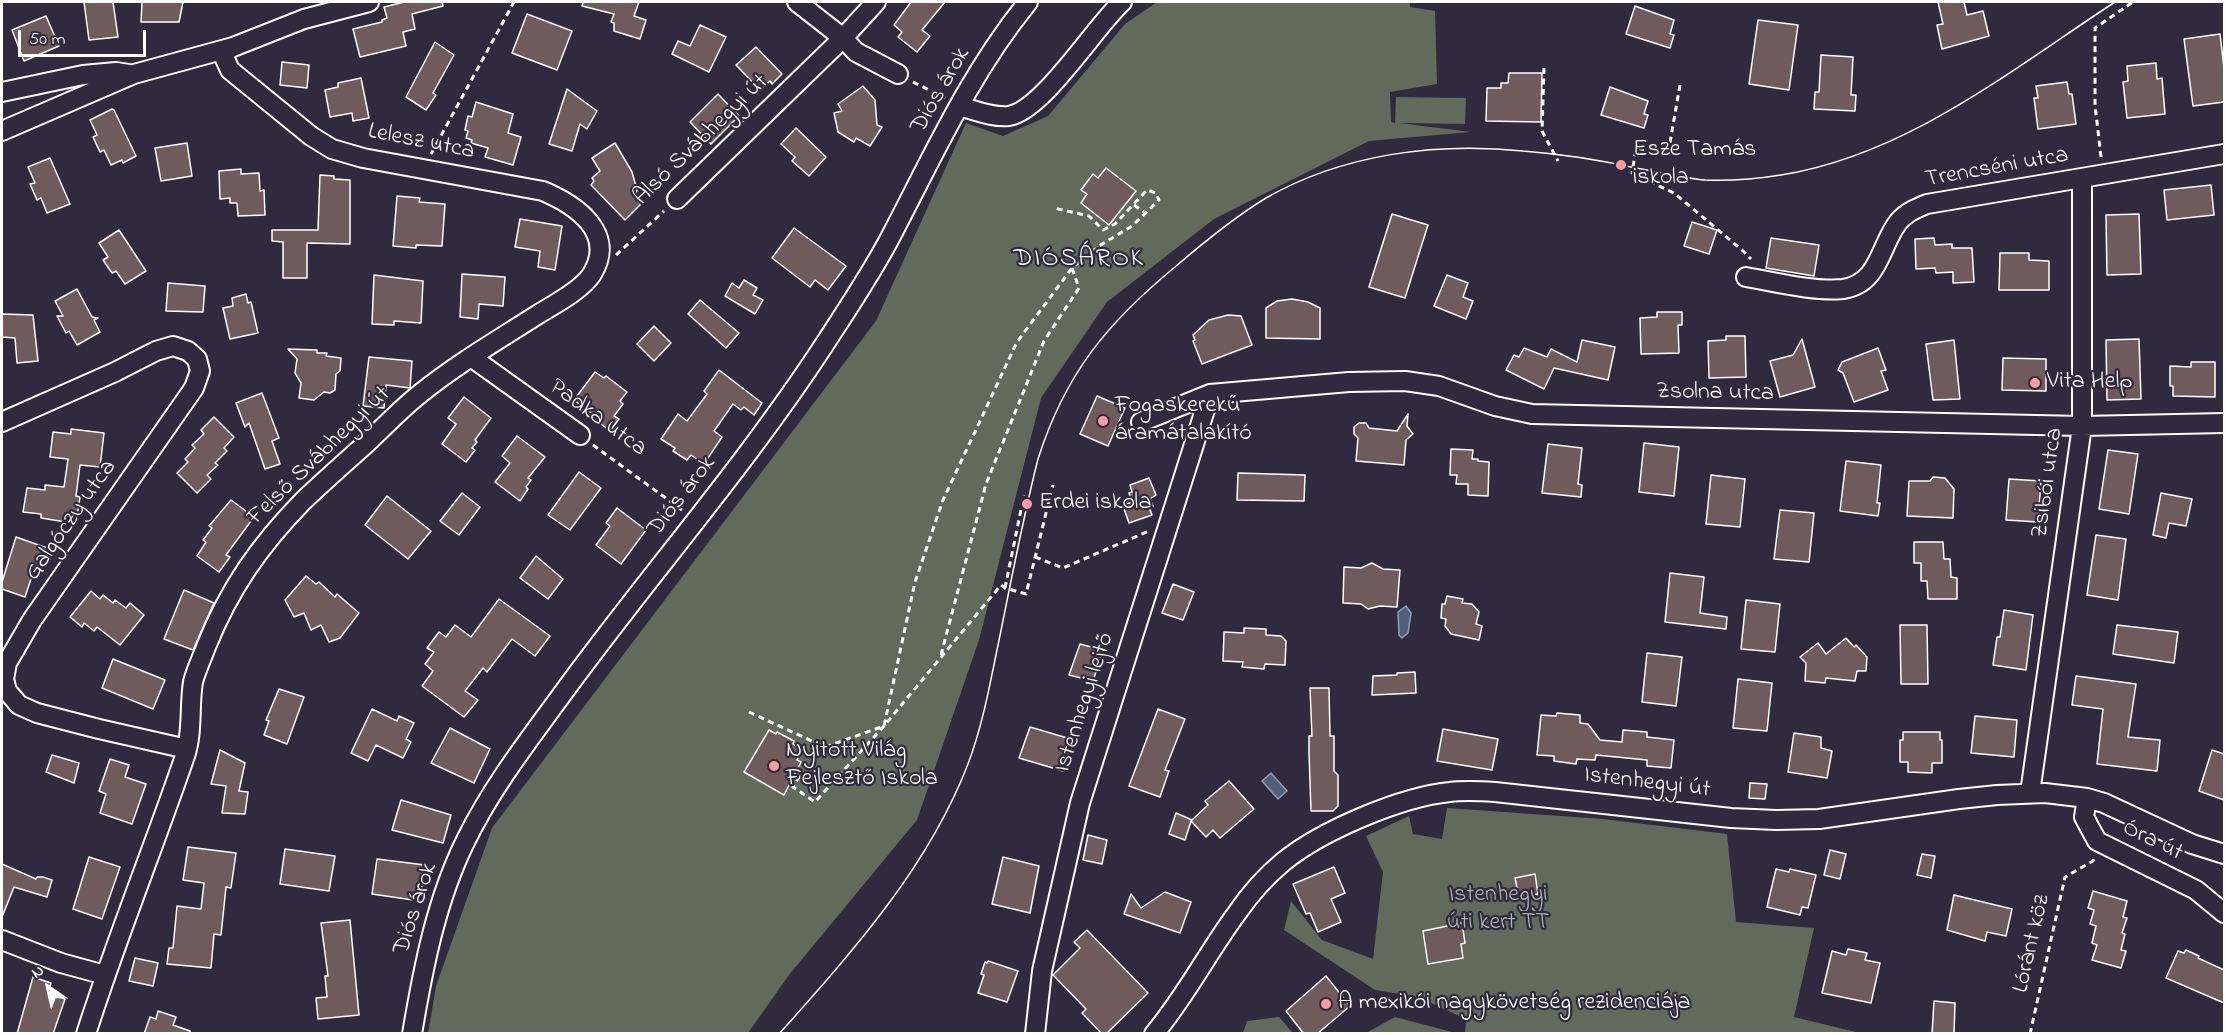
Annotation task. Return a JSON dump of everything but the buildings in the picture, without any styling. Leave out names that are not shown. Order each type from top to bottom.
[{"type":"street","points":[[2,131],[134,74],[233,46],[304,19],[369,2]]},
{"type":"street","points":[[796,2],[843,38],[856,52],[898,74]]},
{"type":"street","name":"Alsó Svábhegyi út","points":[[677,199],[843,38],[876,2]]},
{"type":"street","name":"Diós árok","points":[[412,1034],[421,978],[445,895],[465,843],[489,797],[605,635],[769,426],[832,333],[888,240],[959,106],[1028,2]]},
{"type":"street","points":[[959,106],[998,116],[1019,113],[1042,96],[1122,2]]},
{"type":"street","name":"Lelesz utca","points":[[233,46],[226,51],[225,59],[230,70],[311,136],[332,149],[363,158],[543,191],[561,199],[575,208],[598,234],[600,248],[592,275]]},
{"type":"street","points":[[2,92],[83,75],[116,72],[134,74]]},
{"type":"street","name":"Trencséni utca","points":[[1746,277],[1826,289],[1856,286],[1873,271],[1892,231],[1900,220],[1916,208],[1927,204],[2224,154]]},
{"type":"street","name":"Zsibói utca","points":[[2030,793],[2082,426],[2082,178]]},
{"type":"street","name":"Felső Svábhegyi út","points":[[187,749],[194,680],[228,597],[253,557],[304,500],[421,393],[471,357],[567,296],[592,275]]},
{"type":"street","name":"Galgóczy utca","points":[[2,422],[116,372],[156,351],[173,346],[188,351],[196,359],[200,371],[194,388],[32,620],[7,663],[4,679],[7,691],[19,705],[37,713],[187,749]]},
{"type":"street","name":"Padka utca","points":[[471,357],[580,435]]},
{"type":"street","name":"Zsolna utca","points":[[1141,422],[1210,394],[1329,383],[1405,381],[1439,386],[1495,406],[1532,414],[2082,426],[2224,423]]},
{"type":"street","name":"Istenhegyi lejtő","points":[[1035,1034],[1042,971],[1080,803],[1210,394]]},
{"type":"street","points":[[86,1034],[187,749]]},
{"type":"street","name":"Istenhegyi út","points":[[1154,1034],[1236,913],[1271,873],[1293,854],[1329,833],[1402,803],[1448,792],[1471,790],[1731,818],[1787,820],[1818,819],[1959,799],[2030,793],[2087,798],[2124,812],[2192,844],[2224,854]]},
{"type":"street","name":"Óra út","points":[[2087,798],[2084,817],[2097,841],[2196,890],[2224,913]]},
{"type":"street","points":[[2,940],[61,963],[105,975]]},
{"type":"path","points":[[423,169],[514,2]]},
{"type":"path","points":[[2103,174],[2095,105],[2095,28],[2133,2]]},
{"type":"path","points":[[1544,68],[1542,131],[1558,161]]},
{"type":"path","points":[[898,74],[959,106]]},
{"type":"path","points":[[1680,85],[1668,154],[1636,148],[1632,173],[1674,193],[1742,250],[1770,281]]},
{"type":"path","points":[[884,726],[915,582],[943,500],[1017,342],[1072,268],[1099,246],[1131,226],[1159,200],[1156,193],[1147,190],[1115,224],[1103,230],[1089,216],[1054,208]]},
{"type":"path","name":"Alsó Svábhegyi út","points":[[615,255],[677,199]]},
{"type":"path","points":[[1134,205],[1145,213]]},
{"type":"path","points":[[940,657],[986,484],[1044,341],[1079,288],[1072,268]]},
{"type":"path","name":"Padka utca","points":[[580,435],[695,520]]},
{"type":"path","points":[[797,770],[802,772],[793,787],[815,802],[884,726],[1001,585],[1026,594],[1053,485]]},
{"type":"path","points":[[1005,588],[1024,495]]},
{"type":"path","points":[[1035,557],[1063,568],[1168,524]]},
{"type":"path","points":[[750,712],[825,747],[884,726]]},
{"type":"path","name":"Lóránt köz","points":[[2030,1034],[2065,877],[2093,861],[2097,841]]},
{"type":"green space","points":[[1157,2],[1410,2],[1410,7],[1435,11],[1437,84],[1390,92],[1391,122],[1395,123],[1396,97],[1466,98],[1465,124],[1399,123],[1471,132],[1369,141],[1214,219],[1107,302],[1041,398],[979,640],[917,820],[789,975],[748,1033],[428,1034],[436,986],[492,828],[876,321],[966,123],[1003,136],[1048,116],[1125,24]]},
{"type":"green space","name":"Istenhegyi úti kert TT","points":[[1447,808],[1603,819],[1727,834],[1736,922],[1814,928],[1794,1017],[1860,1033],[1465,1033],[1466,1019],[1418,997],[1375,990],[1284,930],[1291,901],[1322,940],[1373,959],[1383,872],[1366,836],[1409,816],[1413,834],[1442,839]]},
{"type":"green space","points":[[1279,1017],[1293,1033],[1243,1033],[1247,1021]]},
{"type":"green space","points":[[1395,1017],[1456,1033],[1366,1033]]},
{"type":"water","points":[[1406,606],[1411,613],[1408,633],[1402,638],[1399,635],[1398,612]]},
{"type":"water","points":[[1271,773],[1287,791],[1278,799],[1262,781]]},
{"type":"tram line","points":[[779,1034],[834,972],[910,874],[932,839],[968,764],[991,679],[1038,459],[1061,401],[1091,352],[1109,330],[1151,288],[1219,231],[1266,198],[1326,171],[1358,161],[1424,150],[1457,148],[1537,152],[1705,180],[1762,178],[1827,165],[1872,149],[1956,107],[2115,2]]},
{"type":"place","name":"Esze Tamás iskola","points":[[1621,165]]},
{"type":"place","name":"Vita Help","points":[[2035,383]]},
{"type":"place","name":"Fogaskerekű áramátalakító","points":[[1103,421]]},
{"type":"place","name":"Erdei iskola","points":[[1027,504]]},
{"type":"place","name":"Nyitott Világ Fejlesztő Iskola","points":[[774,766]]},
{"type":"place","name":"A mexikói nagykövetség rezidenciája","points":[[1326,1004]]},
{"type":"district","name":"DIÓSÁROK","points":[[1079,261]]}]
